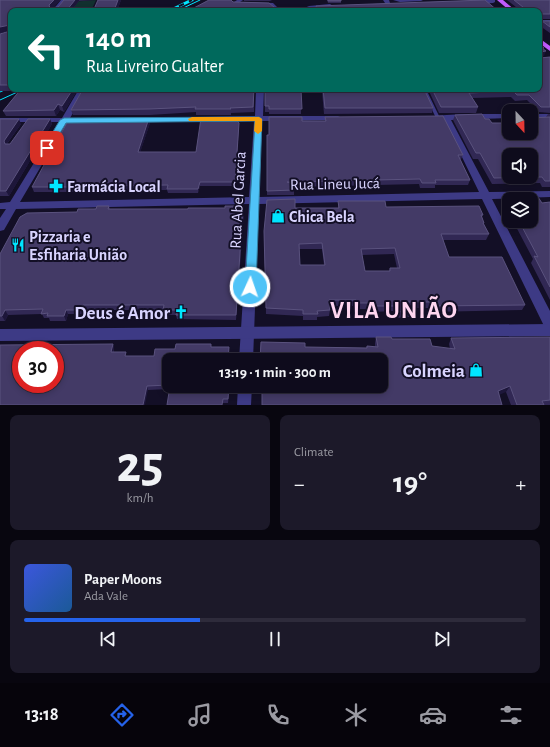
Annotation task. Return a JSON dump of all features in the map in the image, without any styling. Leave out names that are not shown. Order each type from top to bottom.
[{"type":"main road","points":[[500,0],[509,8]]},
{"type":"main road","points":[[492,1],[501,8]]},
{"type":"main road","points":[[542,34],[550,41]]},
{"type":"main road","points":[[542,42],[550,49]]},
{"type":"street","points":[[57,8],[64,0]]},
{"type":"street","points":[[240,0],[235,4],[270,4],[275,8]]},
{"type":"street","points":[[470,2],[492,1]]},
{"type":"street","points":[[381,5],[388,2],[424,2]]},
{"type":"street","points":[[309,8],[334,6]]},
{"type":"street","points":[[0,227],[81,92]]},
{"type":"street","name":"Rua Abel Garcia","points":[[247,353],[260,92]]},
{"type":"street","points":[[423,118],[502,116]]},
{"type":"street","points":[[538,116],[550,116]]},
{"type":"street","points":[[127,120],[344,118]]},
{"type":"street","points":[[442,118],[484,195],[550,324]]},
{"type":"street","points":[[0,120],[26,124],[64,120],[88,120]]},
{"type":"street","name":"Rua Lineu Jucá","points":[[0,206],[550,194]]},
{"type":"street","points":[[0,335],[248,334],[550,330]]},
{"type":"street","points":[[244,405],[245,393]]},
{"type":"lane","points":[[396,0],[424,2]]},
{"type":"lane","points":[[426,92],[442,118]]},
{"type":"green space","points":[[96,0],[92,8],[65,8],[70,2]]},
{"type":"building","points":[[0,0],[54,0],[49,5],[50,8],[8,8],[8,25],[0,27]]},
{"type":"building","points":[[64,0],[75,0],[68,8],[50,8],[58,7]]},
{"type":"building","points":[[98,0],[118,0],[115,8],[94,8]]},
{"type":"building","points":[[209,0],[231,0],[233,2],[269,3],[275,8],[194,8]]},
{"type":"building","points":[[341,0],[341,1],[328,1]]},
{"type":"building","points":[[485,0],[494,8],[317,8],[316,6]]},
{"type":"building","points":[[514,0],[550,0],[550,14],[542,14],[542,8],[524,8]]},
{"type":"building","points":[[542,21],[550,21],[550,27]]},
{"type":"building","points":[[8,32],[8,85],[0,85],[0,34]]},
{"type":"building","points":[[550,57],[550,107],[541,107],[529,95],[517,95],[514,92],[542,92],[542,58]]},
{"type":"building","points":[[19,92],[71,92],[62,106],[58,104],[54,110],[3,111]]},
{"type":"building","points":[[81,92],[254,92],[253,107],[230,108],[231,109],[195,109],[196,107],[71,110]]},
{"type":"building","points":[[265,92],[301,92],[302,109],[269,109],[269,106],[265,106]]},
{"type":"building","points":[[323,92],[425,92],[433,108],[325,108]]},
{"type":"building","points":[[434,92],[491,92],[469,93],[478,107],[441,107]]},
{"type":"building","points":[[482,114],[485,119],[489,119],[492,123],[502,123],[502,140],[538,140],[538,118],[550,117],[550,181],[545,181],[542,177],[538,177],[538,148],[502,148],[502,178],[494,178],[480,153],[476,153],[455,115]]},
{"type":"building","points":[[443,116],[463,155],[458,155],[470,180],[435,180],[436,183],[422,183],[420,179],[287,182],[294,184],[294,190],[267,191],[267,135],[269,135],[269,117],[302,117],[302,121],[326,121],[325,117]]},
{"type":"building","points":[[149,118],[138,152],[196,152],[201,118],[235,118],[239,123],[235,182],[200,182],[198,189],[167,189],[168,185],[32,187],[69,119]]},
{"type":"building","points":[[0,119],[19,119],[4,141],[5,144],[10,144],[28,119],[50,119],[6,191],[0,191]]},
{"type":"building","points":[[538,197],[542,203],[550,202],[550,287],[534,256],[538,257],[523,228],[538,228]]},
{"type":"building","points":[[295,199],[295,208],[339,208],[338,201],[385,201],[386,207],[479,206],[483,215],[481,215],[483,223],[489,234],[441,234],[449,257],[502,257],[525,305],[433,306],[431,302],[408,302],[411,311],[397,312],[395,306],[373,306],[373,303],[357,303],[356,300],[329,300],[330,310],[317,311],[318,314],[303,314],[303,310],[266,308],[264,231],[267,200]],"holes":[[[322,243],[325,265],[300,265],[299,244]],[[395,248],[400,268],[390,268],[390,271],[365,271],[361,249]]]},
{"type":"building","points":[[97,206],[109,206],[108,209],[188,209],[243,206],[236,315],[176,315],[177,310],[163,310],[164,305],[83,305],[82,310],[66,310],[64,316],[47,316],[48,313],[41,314],[43,309],[5,310],[2,316],[0,316],[0,254],[20,217],[27,213],[77,212],[78,209],[96,209]]},
{"type":"building","points":[[376,337],[391,337],[392,339],[430,339],[432,346],[455,349],[451,338],[550,337],[550,400],[542,401],[544,405],[517,405],[510,386],[498,391],[502,405],[262,405],[262,393],[388,393],[388,353],[260,353],[261,342],[305,343],[305,347],[378,347]]},
{"type":"building","points":[[64,344],[113,344],[111,352],[126,352],[125,356],[154,356],[155,349],[175,349],[176,344],[211,344],[211,347],[229,347],[229,353],[162,353],[162,385],[147,386],[143,405],[0,405],[0,345],[12,345],[12,393],[64,393]]},
{"type":"building","points":[[169,393],[228,393],[228,399],[223,399],[222,405],[167,405]]},
{"type":"tram line","points":[[183,8],[200,0]]},
{"type":"tram line","points":[[0,92],[8,88]]},
{"type":"tram line","points":[[0,100],[17,92]]},
{"type":"railway","points":[[175,8],[192,0]]},
{"type":"slow traffic","points":[[192,119],[259,119],[258,131]]},
{"type":"place","name":"Farmácia Local","points":[[56,186]]},
{"type":"place","name":"Chica Bela","points":[[278,216]]},
{"type":"place","name":"Pizzaria e Esfiharia União","points":[[18,245]]},
{"type":"place","name":"Deus é Amor","points":[[181,312]]},
{"type":"place","name":"Colmeia","points":[[476,370]]},
{"type":"district","name":"VILA UNIÃO","points":[[394,310]]},
{"type":"route","points":[[47,148],[64,120],[259,119],[250,287]]}]
